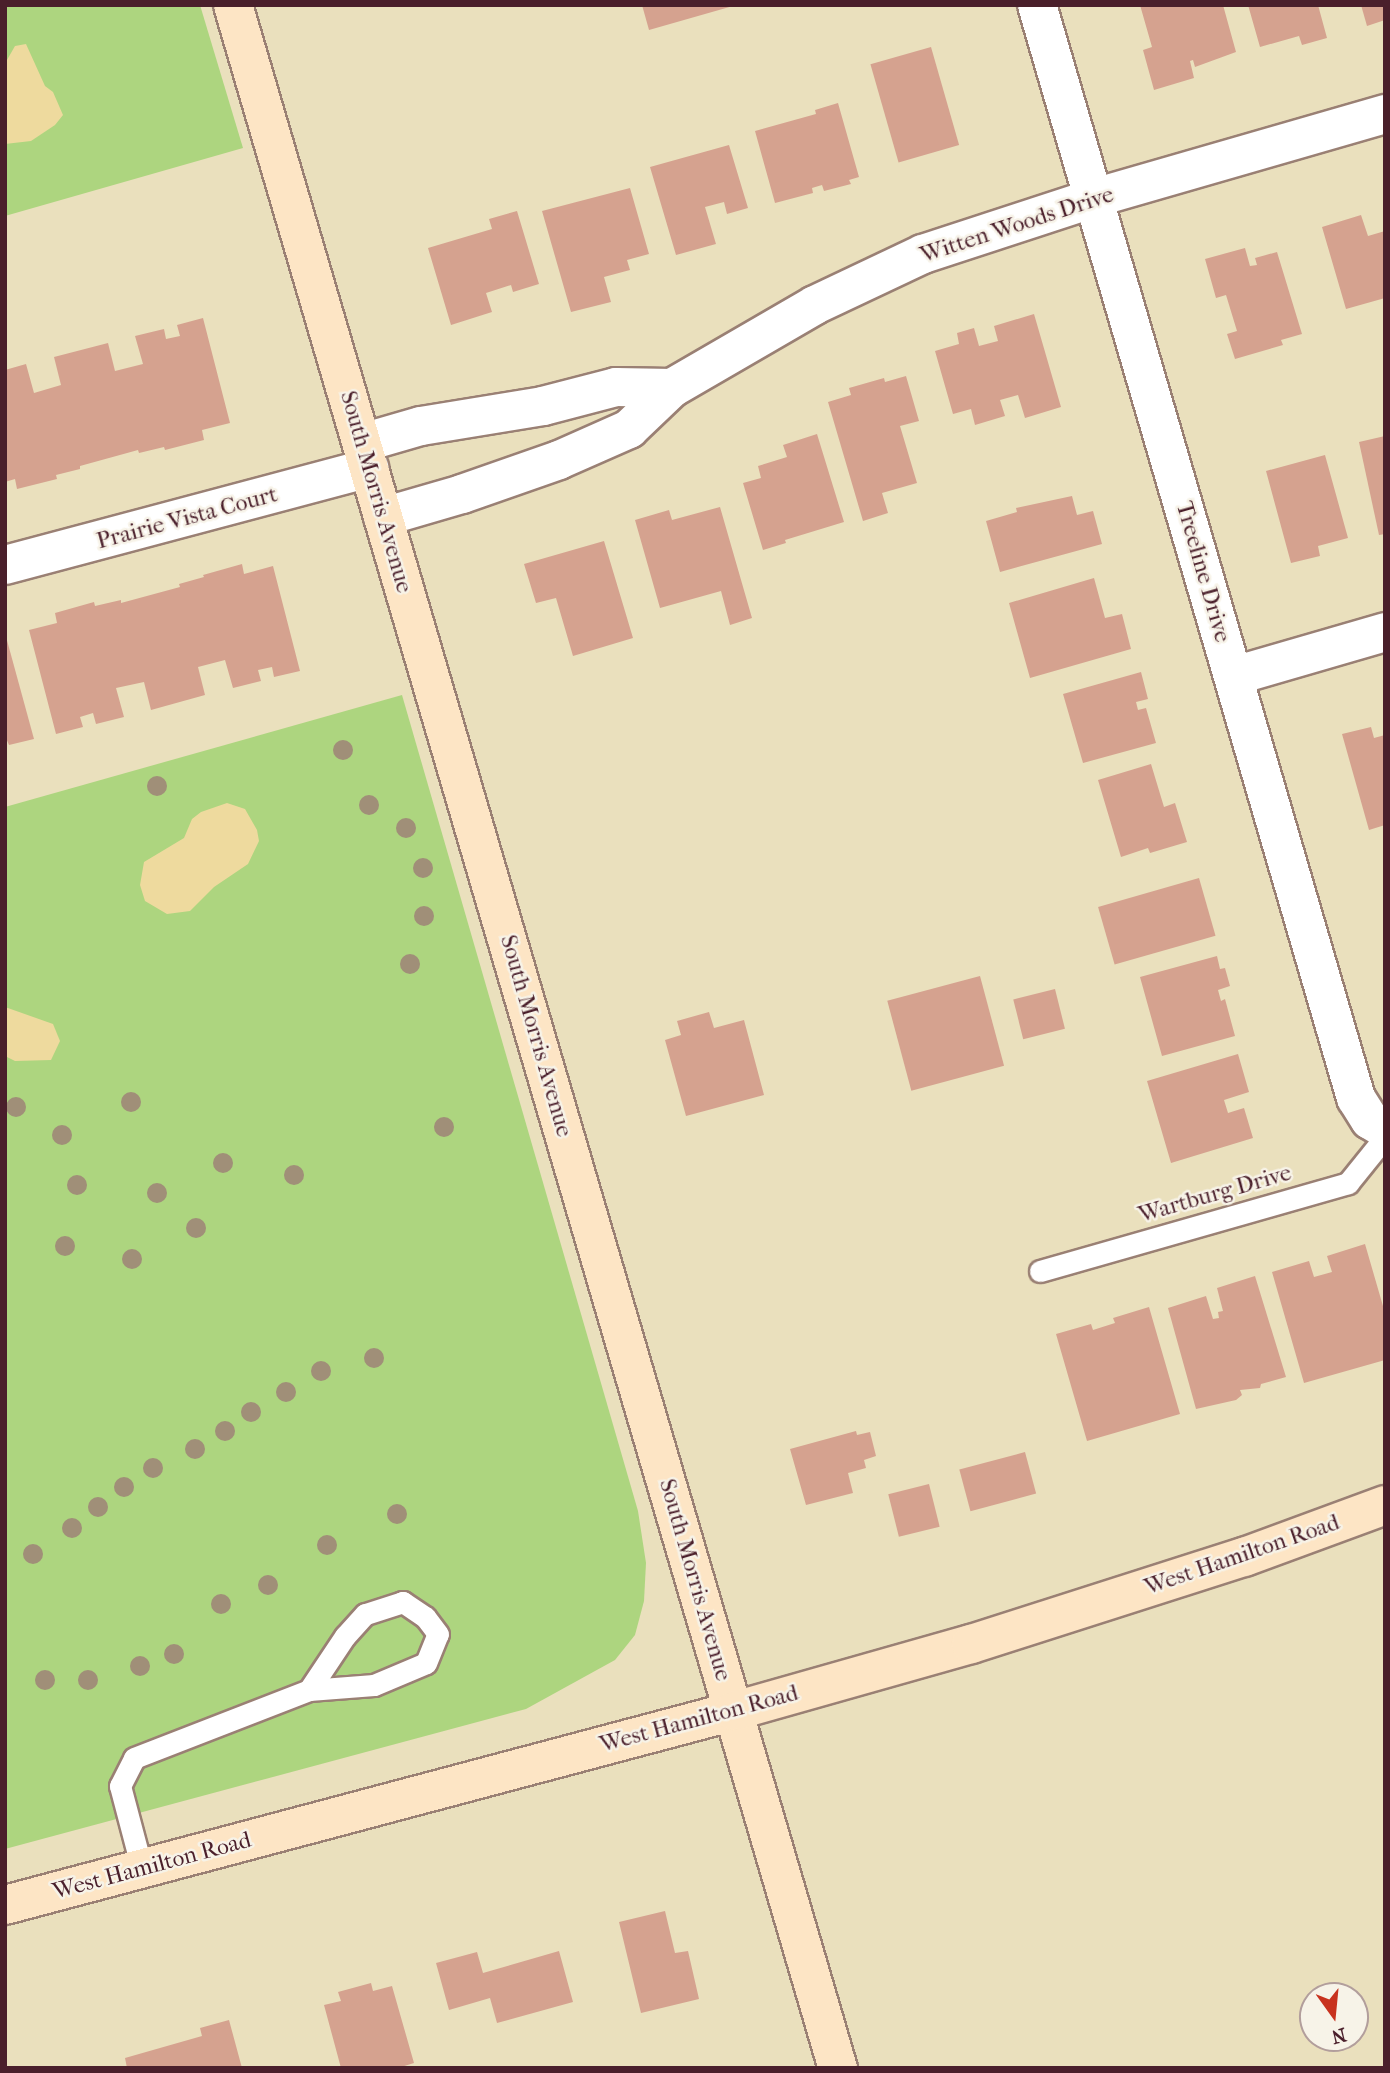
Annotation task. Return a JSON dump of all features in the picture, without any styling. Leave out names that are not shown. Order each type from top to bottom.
[{"type":"street","name":"South Morris Avenue","points":[[233,5],[838,2068]]},
{"type":"street","name":"Treeline Drive","points":[[1037,5],[1356,1098],[1370,1120],[1385,1129]]},
{"type":"street","name":"Witten Woods Drive","points":[[383,517],[462,495],[559,460],[629,429],[672,388],[815,306],[923,254],[1094,198],[1385,114]]},
{"type":"street","points":[[365,456],[421,426],[543,406],[616,387],[672,388]]},
{"type":"street","name":"Prairie Vista Court","points":[[5,565],[365,456]]},
{"type":"street","points":[[1234,676],[1385,632]]},
{"type":"street","name":"West Hamilton Road","points":[[5,1905],[734,1711],[1052,1619],[1244,1556],[1385,1505]]},
{"type":"lane","name":"Wartburg Drive","points":[[1040,1271],[1348,1183],[1385,1137]]},
{"type":"lane","points":[[142,1869],[120,1786],[134,1758],[309,1690],[374,1685],[426,1663],[438,1634],[425,1617],[404,1602],[365,1614],[345,1636],[309,1690]]},
{"type":"green space","points":[[5,5],[200,5],[243,148],[5,216]]},
{"type":"green space","points":[[402,695],[638,1511],[646,1563],[644,1601],[635,1635],[615,1660],[526,1709],[5,1849],[5,807]]},
{"type":"sand","points":[[26,44],[45,86],[53,92],[63,115],[55,125],[31,141],[5,144],[7,60],[15,46]]},
{"type":"sand","points":[[227,803],[245,809],[257,830],[259,841],[248,864],[214,887],[190,911],[167,914],[145,901],[140,885],[144,862],[184,838],[192,819],[201,812]]},
{"type":"sand","points":[[5,1007],[53,1024],[60,1041],[51,1060],[15,1061],[5,1056]]},
{"type":"building","points":[[642,5],[733,5],[733,6],[649,30]]},
{"type":"building","points":[[1140,5],[1223,5],[1236,52],[1195,67],[1193,60],[1190,61],[1194,78],[1154,90],[1143,50],[1152,47]]},
{"type":"building","points":[[1248,5],[1318,5],[1327,38],[1302,45],[1299,36],[1260,47]]},
{"type":"building","points":[[1361,5],[1385,5],[1385,20],[1367,26]]},
{"type":"building","points":[[931,47],[959,145],[899,162],[870,64]]},
{"type":"building","points":[[838,103],[859,177],[849,180],[851,184],[824,191],[822,185],[812,188],[813,193],[775,203],[755,131],[816,114],[815,110]]},
{"type":"building","points":[[729,145],[748,208],[727,214],[724,202],[705,207],[716,244],[676,255],[650,167]]},
{"type":"building","points":[[630,188],[649,254],[627,260],[630,270],[604,277],[611,302],[571,312],[542,211]]},
{"type":"building","points":[[517,211],[539,284],[513,292],[511,285],[486,293],[492,312],[451,325],[428,248],[492,229],[489,219]]},
{"type":"building","points":[[1361,215],[1368,236],[1385,231],[1385,298],[1346,309],[1322,227]]},
{"type":"building","points":[[1245,248],[1250,266],[1257,265],[1255,258],[1277,252],[1302,334],[1281,340],[1283,345],[1235,359],[1227,334],[1237,331],[1226,295],[1216,298],[1205,259]]},
{"type":"building","points":[[1034,314],[1061,407],[1025,418],[1018,395],[1000,400],[1005,416],[975,425],[971,409],[953,414],[935,351],[959,344],[957,333],[974,328],[979,346],[998,341],[994,326]]},
{"type":"building","points":[[203,318],[230,423],[202,430],[204,440],[165,450],[164,447],[139,453],[138,450],[80,466],[80,469],[56,475],[57,479],[17,489],[15,479],[5,482],[5,370],[26,364],[34,393],[61,385],[54,357],[108,343],[115,371],[143,364],[135,336],[164,329],[166,339],[180,336],[177,325]]},
{"type":"building","points":[[906,376],[919,421],[900,426],[917,483],[882,493],[888,513],[863,521],[828,402],[851,395],[849,388],[884,378],[885,382]]},
{"type":"building","points":[[817,434],[844,522],[785,540],[786,543],[763,550],[743,483],[761,478],[758,466],[787,457],[783,445]]},
{"type":"building","points":[[1385,436],[1385,534],[1379,535],[1359,442]]},
{"type":"building","points":[[1325,455],[1348,538],[1318,546],[1320,556],[1291,563],[1266,471]]},
{"type":"building","points":[[1072,496],[1077,515],[1093,511],[1102,544],[1000,572],[986,521],[1017,512],[1016,508]]},
{"type":"building","points":[[720,507],[752,618],[730,625],[721,591],[660,608],[635,520],[669,510],[672,520]]},
{"type":"building","points":[[604,541],[633,638],[573,656],[556,598],[536,603],[524,564]]},
{"type":"building","points":[[242,564],[244,574],[273,566],[300,671],[274,677],[272,667],[258,670],[261,681],[233,688],[225,660],[198,667],[205,695],[151,710],[144,682],[116,688],[124,717],[96,724],[93,713],[80,717],[83,727],[56,734],[29,630],[57,623],[55,613],[94,602],[95,606],[121,600],[121,603],[180,587],[179,584],[204,577],[203,575]]},
{"type":"building","points":[[1094,578],[1105,618],[1122,614],[1131,649],[1030,678],[1009,603]]},
{"type":"building","points":[[5,633],[34,739],[9,745],[5,736]]},
{"type":"building","points":[[1141,672],[1148,699],[1136,702],[1138,710],[1146,708],[1156,743],[1083,763],[1063,694]]},
{"type":"building","points":[[1371,727],[1374,738],[1385,735],[1385,825],[1369,830],[1342,734]]},
{"type":"building","points":[[1151,764],[1164,807],[1175,803],[1187,842],[1150,853],[1148,848],[1121,857],[1098,780]]},
{"type":"building","points":[[1199,878],[1216,936],[1115,965],[1098,907]]},
{"type":"building","points":[[1217,956],[1220,969],[1225,968],[1230,986],[1218,990],[1221,1001],[1225,999],[1235,1036],[1162,1056],[1140,977]]},
{"type":"building","points":[[980,976],[1004,1066],[911,1091],[887,1001]]},
{"type":"building","points":[[1055,989],[1065,1029],[1023,1039],[1013,999]]},
{"type":"building","points":[[709,1012],[714,1028],[744,1020],[764,1095],[686,1116],[665,1040],[681,1035],[677,1021]]},
{"type":"building","points":[[1238,1054],[1249,1092],[1224,1100],[1228,1113],[1244,1108],[1253,1138],[1171,1163],[1147,1081]]},
{"type":"building","points":[[1365,1244],[1385,1313],[1385,1360],[1304,1383],[1272,1272],[1309,1261],[1314,1277],[1332,1272],[1327,1256]]},
{"type":"building","points":[[1255,1276],[1286,1377],[1261,1384],[1260,1388],[1240,1390],[1242,1395],[1236,1400],[1196,1409],[1168,1308],[1206,1296],[1213,1319],[1219,1318],[1218,1312],[1223,1311],[1217,1288]]},
{"type":"building","points":[[1149,1307],[1180,1414],[1087,1441],[1056,1334],[1091,1324],[1093,1330],[1115,1323],[1113,1318]]},
{"type":"building","points":[[856,1431],[857,1435],[870,1432],[876,1456],[864,1460],[866,1468],[848,1473],[853,1493],[806,1505],[790,1449]]},
{"type":"building","points":[[1025,1452],[1036,1494],[970,1511],[959,1470]]},
{"type":"building","points":[[929,1484],[940,1527],[899,1537],[888,1494]]},
{"type":"building","points":[[665,1911],[675,1953],[688,1951],[699,1999],[641,2013],[619,1922]]},
{"type":"building","points":[[559,1951],[573,2002],[497,2023],[490,1998],[449,2010],[436,1963],[477,1952],[483,1973]]},
{"type":"building","points":[[371,1983],[373,1991],[392,1986],[414,2063],[398,2068],[341,2068],[324,2005],[341,2001],[338,1992]]},
{"type":"building","points":[[229,2020],[242,2068],[127,2068],[125,2058],[202,2036],[200,2028]]}]
